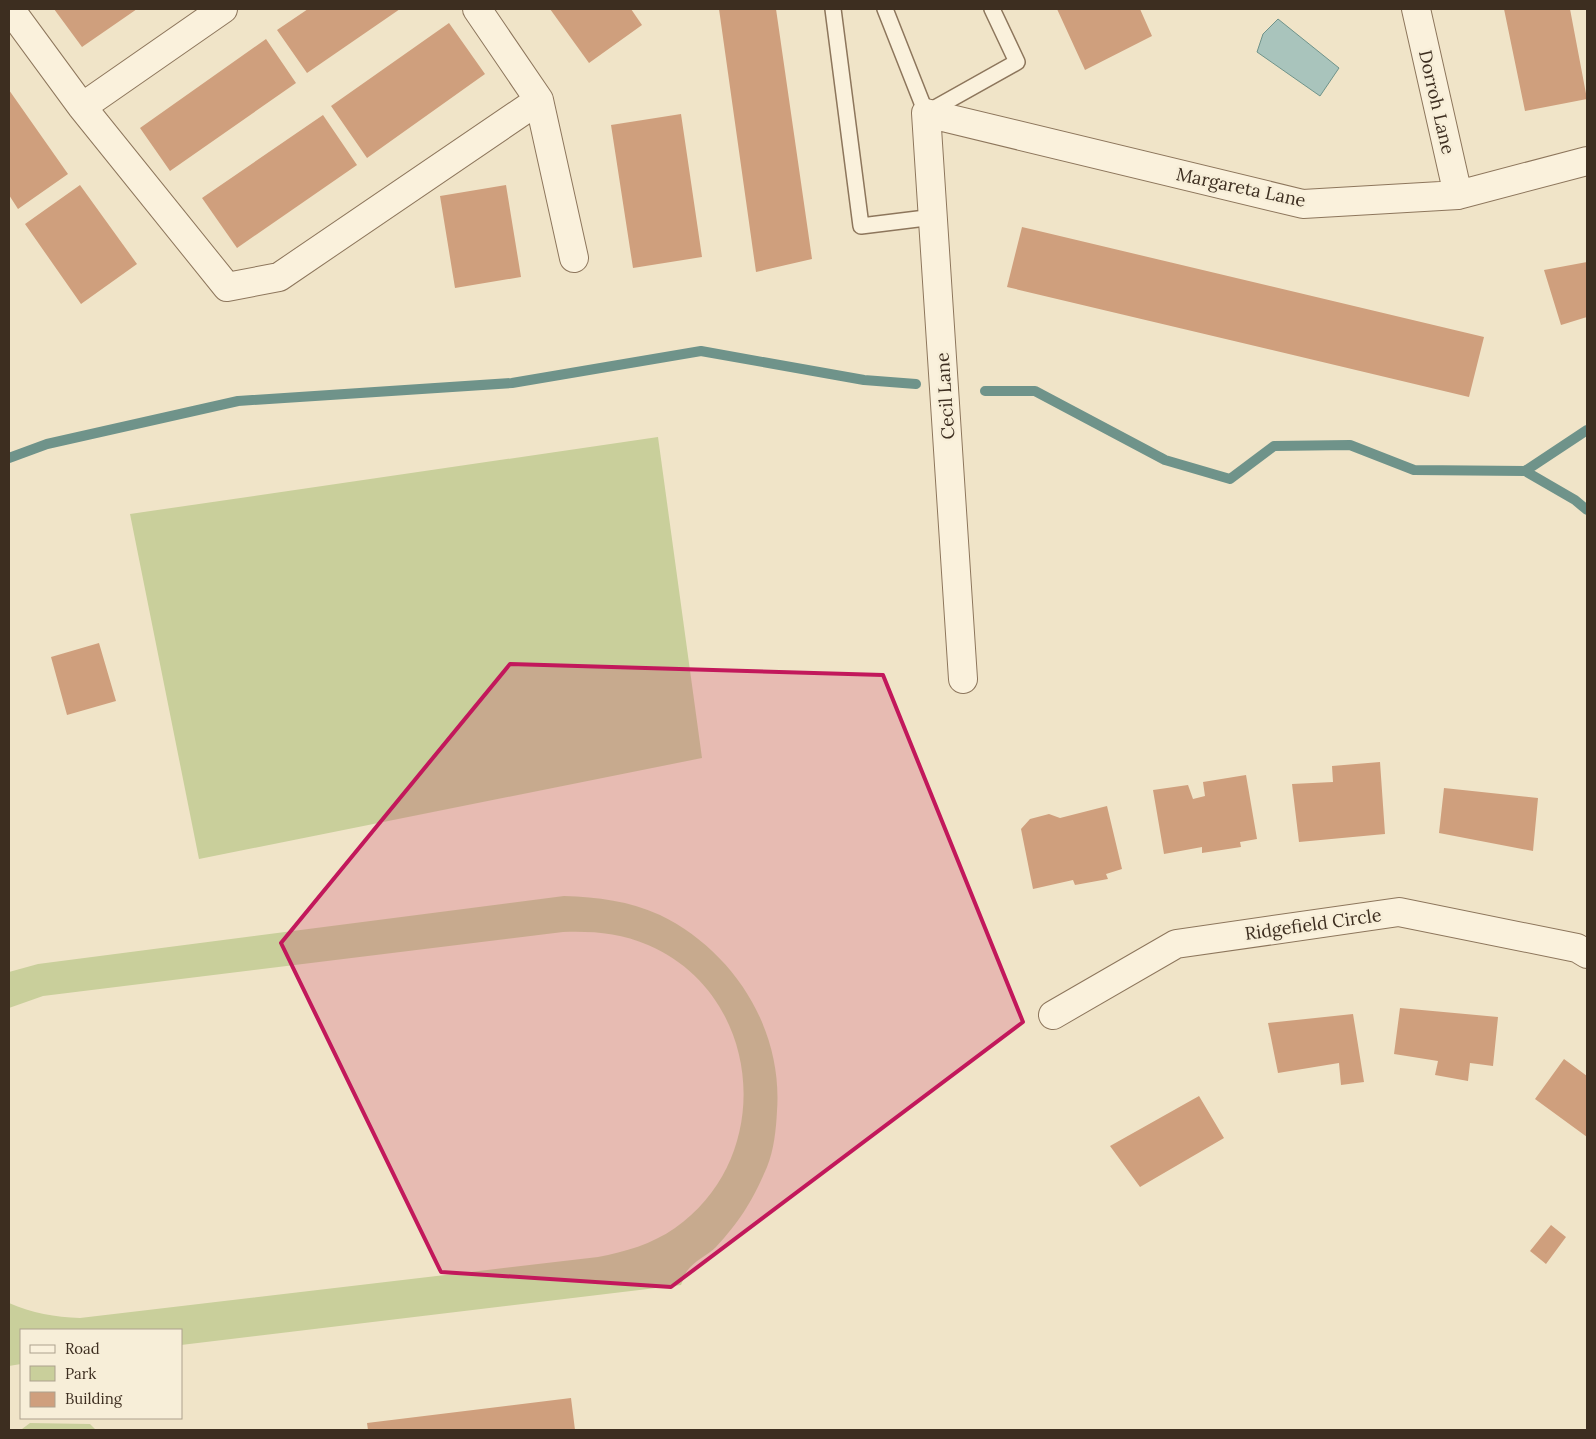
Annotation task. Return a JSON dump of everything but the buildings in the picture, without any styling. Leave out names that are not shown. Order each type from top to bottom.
[{"type":"street","points":[[10,9],[82,106],[227,287],[279,277],[539,100]]},
{"type":"street","points":[[82,106],[223,9]]},
{"type":"street","points":[[477,9],[539,100],[574,258]]},
{"type":"street","name":"Dorroh Lane","points":[[1416,9],[1458,194]]},
{"type":"street","name":"Cecil Lane","points":[[926,113],[963,679]]},
{"type":"street","name":"Margareta Lane","points":[[926,113],[1302,204],[1458,194],[1587,161]]},
{"type":"street","name":"Ridgefield Circle","points":[[1053,1016],[1176,944],[1398,912],[1577,948],[1587,954]]},
{"type":"lane","points":[[833,9],[861,226],[934,217]]},
{"type":"lane","points":[[885,9],[926,113],[1016,62],[992,9]]},
{"type":"highlighted area","points":[[510,664],[883,675],[1023,1022],[671,1287],[441,1272],[281,943]]},
{"type":"green space","points":[[658,437],[702,758],[199,859],[130,514]]},
{"type":"green space","points":[[564,896],[589,897],[637,906],[660,915],[687,930],[710,949],[731,971],[749,996],[762,1022],[772,1051],[777,1081],[777,1111],[771,1154],[756,1190],[739,1219],[716,1247],[690,1267],[681,1285],[182,1345],[182,1329],[20,1329],[20,1364],[9,1366],[9,1303],[44,1314],[80,1318],[598,1257],[638,1247],[657,1239],[675,1228],[708,1197],[730,1161],[742,1120],[743,1078],[734,1037],[715,1000],[686,968],[648,945],[627,938],[585,932],[563,932],[43,996],[9,1008],[9,972],[38,964]]},
{"type":"green space","points":[[30,1423],[90,1424],[96,1430],[22,1430]]},
{"type":"water","points":[[1278,19],[1339,68],[1320,96],[1257,52],[1263,34]]},
{"type":"waterway","points":[[9,458],[47,444],[238,401],[512,383],[701,351],[864,380],[916,384]]},
{"type":"waterway","points":[[985,391],[1035,391],[1165,460],[1230,479],[1274,446],[1350,445],[1414,470],[1525,471],[1575,500],[1587,510]]},
{"type":"waterway","points":[[1525,471],[1587,430]]}]
